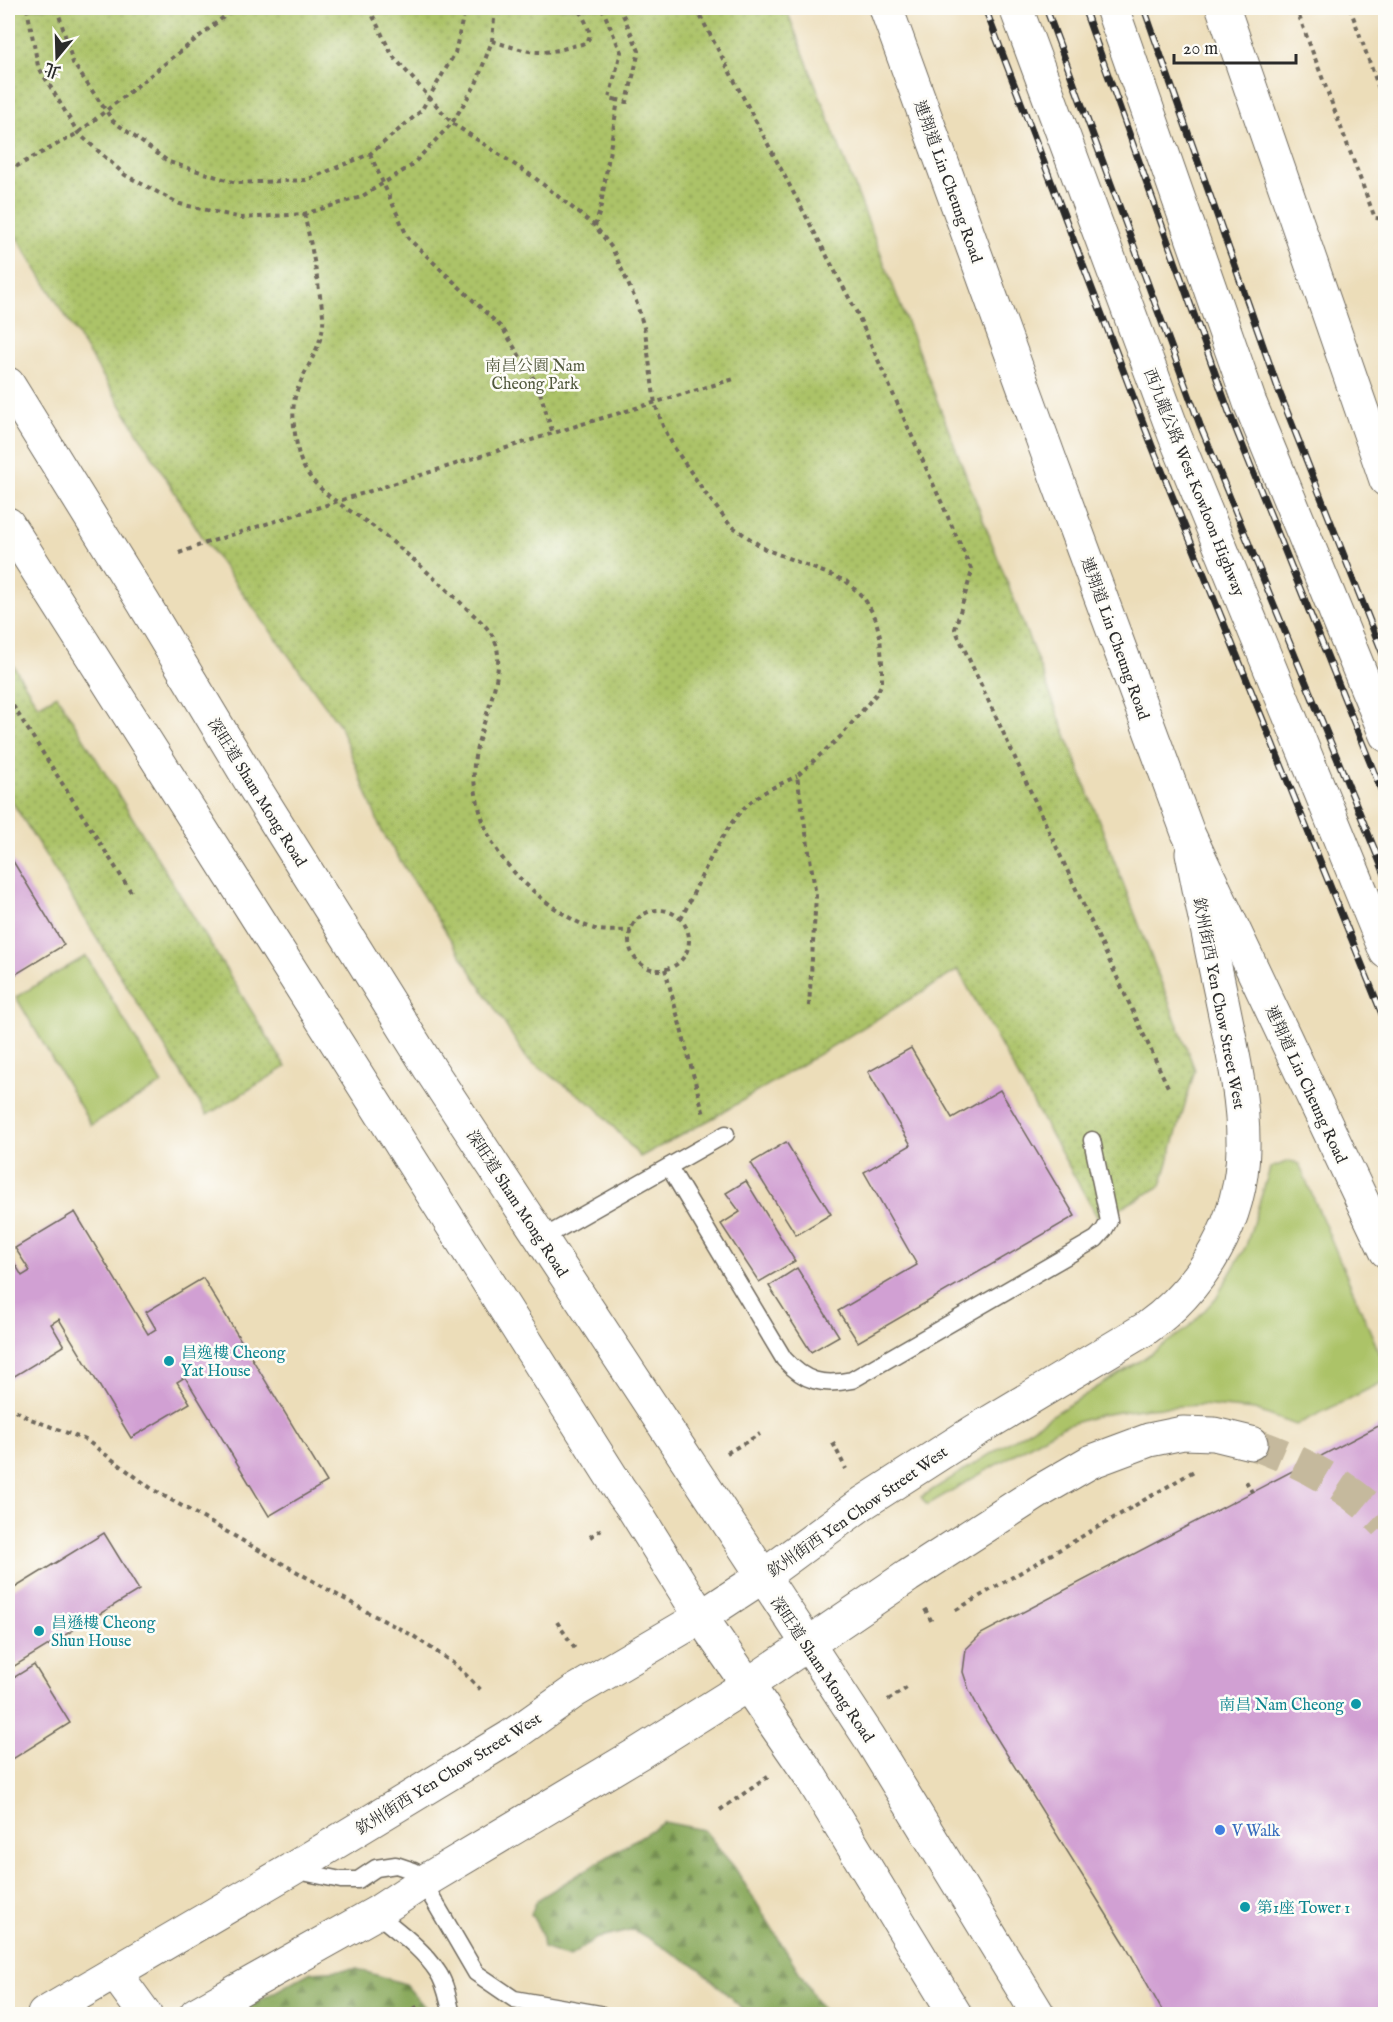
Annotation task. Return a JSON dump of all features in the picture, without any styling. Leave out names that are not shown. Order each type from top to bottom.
[{"type":"main road","name":"連翔道 Lin Cheung Road","points":[[886,8],[1188,833],[1386,1251]]},
{"type":"main road","name":"西九龍公路 West Kowloon Highway","points":[[1016,8],[1175,436],[1386,952]]},
{"type":"main road","points":[[1112,8],[1250,403],[1386,735]]},
{"type":"main road","points":[[1223,8],[1386,480]]},
{"type":"main road","name":"深旺道 Sham Mong Road","points":[[8,384],[265,805],[430,1069],[807,1646],[869,1737],[1038,2014]]},
{"type":"main road","points":[[8,524],[574,1419],[701,1617],[809,1774],[955,2014]]},
{"type":"main road","name":"欽州街西 Yen Chow Street West","points":[[44,2014],[292,1869],[510,1737],[575,1691],[701,1617],[863,1503],[975,1431],[1166,1314],[1200,1277],[1214,1255],[1233,1210],[1240,1181],[1243,1150],[1242,1119],[1235,1064],[1188,833]]},
{"type":"main road","points":[[196,2014],[376,1913],[423,1882],[639,1753],[807,1646],[908,1576],[1040,1491],[1090,1462],[1149,1440],[1183,1433],[1214,1434],[1246,1457]]},
{"type":"main road","points":[[115,1973],[145,2014]]},
{"type":"lane","points":[[541,1239],[726,1134]]},
{"type":"lane","points":[[669,1167],[784,1359],[796,1372],[804,1376],[823,1383],[835,1383],[852,1380],[1100,1235],[1109,1221],[1092,1140]]},
{"type":"lane","points":[[292,1869],[341,1880],[358,1880],[376,1869],[396,1865],[414,1871],[423,1882],[476,1973],[514,1999],[600,2014]]},
{"type":"lane","points":[[376,1913],[418,1950],[437,1971],[445,1987],[452,2014]]},
{"type":"path","points":[[27,8],[38,66],[78,133],[124,175],[180,204],[242,218],[304,214],[361,197],[411,166],[452,123],[476,84],[492,41],[495,8]]},
{"type":"path","points":[[57,8],[73,63],[113,121],[169,162],[236,183],[306,180],[370,154],[421,111],[455,53],[465,8]]},
{"type":"path","points":[[8,171],[78,133],[235,8]]},
{"type":"path","points":[[369,8],[392,55],[452,123],[535,178],[595,226],[612,249],[636,301],[645,332],[655,404],[675,449],[730,525],[765,549],[846,582],[864,598],[875,617],[880,636],[882,663],[882,683],[877,693],[841,736],[797,776],[765,791],[745,807],[729,827],[681,920]]},
{"type":"path","points":[[492,41],[537,53],[561,50],[584,43],[590,34],[578,8]]},
{"type":"path","points":[[602,8],[621,52],[609,98],[627,102],[639,51],[620,8]]},
{"type":"path","points":[[696,8],[857,314],[972,571],[955,629],[1168,1087]]},
{"type":"path","points":[[1296,8],[1375,218],[1386,219]]},
{"type":"path","points":[[1350,8],[1386,108]]},
{"type":"path","points":[[595,226],[600,211],[618,100]]},
{"type":"path","points":[[370,154],[408,238],[503,329],[538,386],[553,434]]},
{"type":"path","points":[[304,214],[323,316],[321,337],[295,396],[294,416],[299,454],[306,470],[324,492],[384,534],[489,630],[494,640],[498,664],[474,764],[474,783],[478,802],[494,847],[528,885],[559,912],[596,930],[631,931]]},
{"type":"path","points":[[179,553],[337,501],[734,379]]},
{"type":"path","points":[[8,698],[133,896]]},
{"type":"path","points":[[797,776],[816,896],[809,1006]]},
{"type":"path","points":[[662,910],[673,913],[681,920],[686,927],[689,945],[681,961],[665,969],[655,970],[637,960],[629,941],[631,931],[643,915],[662,910]]},
{"type":"path","points":[[665,969],[706,1120]]},
{"type":"path","points":[[8,1406],[28,1418],[86,1440],[152,1489],[369,1613],[412,1635],[456,1665],[483,1692]]},
{"type":"path","points":[[1246,1457],[1253,1494]]},
{"type":"path","points":[[956,1610],[1198,1469]]},
{"type":"green space","name":"南昌公園 Nam Cheong Park","points":[[8,8],[786,8],[1195,1070],[1161,1186],[1099,1220],[958,970],[715,1117],[640,1157],[596,1107],[527,1059],[382,832],[339,724],[206,543],[8,223]]},
{"type":"green space","points":[[8,657],[38,706],[57,695],[286,1067],[207,1115],[8,795]]},
{"type":"green space","points":[[86,956],[162,1084],[91,1125],[16,997]]},
{"type":"green space","points":[[1290,1161],[1299,1164],[1385,1366],[1385,1381],[1296,1425],[1255,1410],[1201,1405],[1147,1408],[1100,1415],[1061,1427],[927,1505],[921,1497],[1138,1362],[1188,1328],[1216,1298],[1246,1246],[1270,1168]]},
{"type":"green space","points":[[664,1822],[704,1830],[735,1868],[825,2014],[748,2014],[699,1968],[634,1930],[595,1939],[569,1957],[543,1948],[541,1932],[531,1914],[537,1900]]},
{"type":"green space","points":[[357,1969],[405,1984],[431,2014],[234,2014],[311,1972]]},
{"type":"building","points":[[8,853],[64,945],[8,979]]},
{"type":"building","points":[[911,1048],[952,1118],[1000,1090],[1075,1216],[858,1342],[838,1311],[917,1265],[864,1172],[911,1145],[868,1072]]},
{"type":"building","points":[[786,1142],[831,1214],[796,1235],[751,1163]]},
{"type":"building","points":[[746,1181],[795,1261],[759,1282],[721,1224],[740,1212],[726,1193]]},
{"type":"building","name":"昌逸樓 Cheong Yat House","points":[[75,1212],[148,1334],[156,1329],[146,1312],[203,1278],[327,1482],[269,1516],[185,1377],[177,1382],[190,1403],[131,1438],[59,1319],[51,1324],[64,1346],[8,1380],[8,1252],[22,1276],[30,1271],[15,1248]]},
{"type":"building","points":[[797,1268],[839,1336],[811,1352],[769,1286]]},
{"type":"building","name":"V Walk","points":[[1386,1422],[1386,2014],[1164,2014],[1125,1944],[983,1716],[969,1690],[963,1672],[966,1649],[981,1634]]},
{"type":"building","name":"昌遜樓 Cheong Shun House","points":[[104,1533],[139,1590],[8,1670],[8,1592]]},
{"type":"building","name":"昌遜樓 Cheong Shun House","points":[[34,1665],[70,1723],[8,1762],[8,1676],[10,1680]]},
{"type":"tunnel","points":[[1251,1443],[1306,1466],[1340,1486],[1372,1510],[1386,1524]]},
{"type":"railway","points":[[985,8],[1152,446],[1386,1024]]},
{"type":"railway","points":[[1046,8],[1200,425],[1386,877]]},
{"type":"railway","points":[[1084,8],[1229,412],[1386,802]]},
{"type":"railway","points":[[1144,8],[1279,391],[1386,662]]},
{"type":"place","name":"昌逸樓 Cheong Yat House","points":[[169,1361]]},
{"type":"place","name":"昌遜樓 Cheong Shun House","points":[[39,1631]]},
{"type":"place","name":"南昌 Nam Cheong","points":[[1356,1704]]},
{"type":"place","name":"V Walk","points":[[1220,1830]]},
{"type":"place","name":"第1座 Tower 1","points":[[1245,1907]]}]
